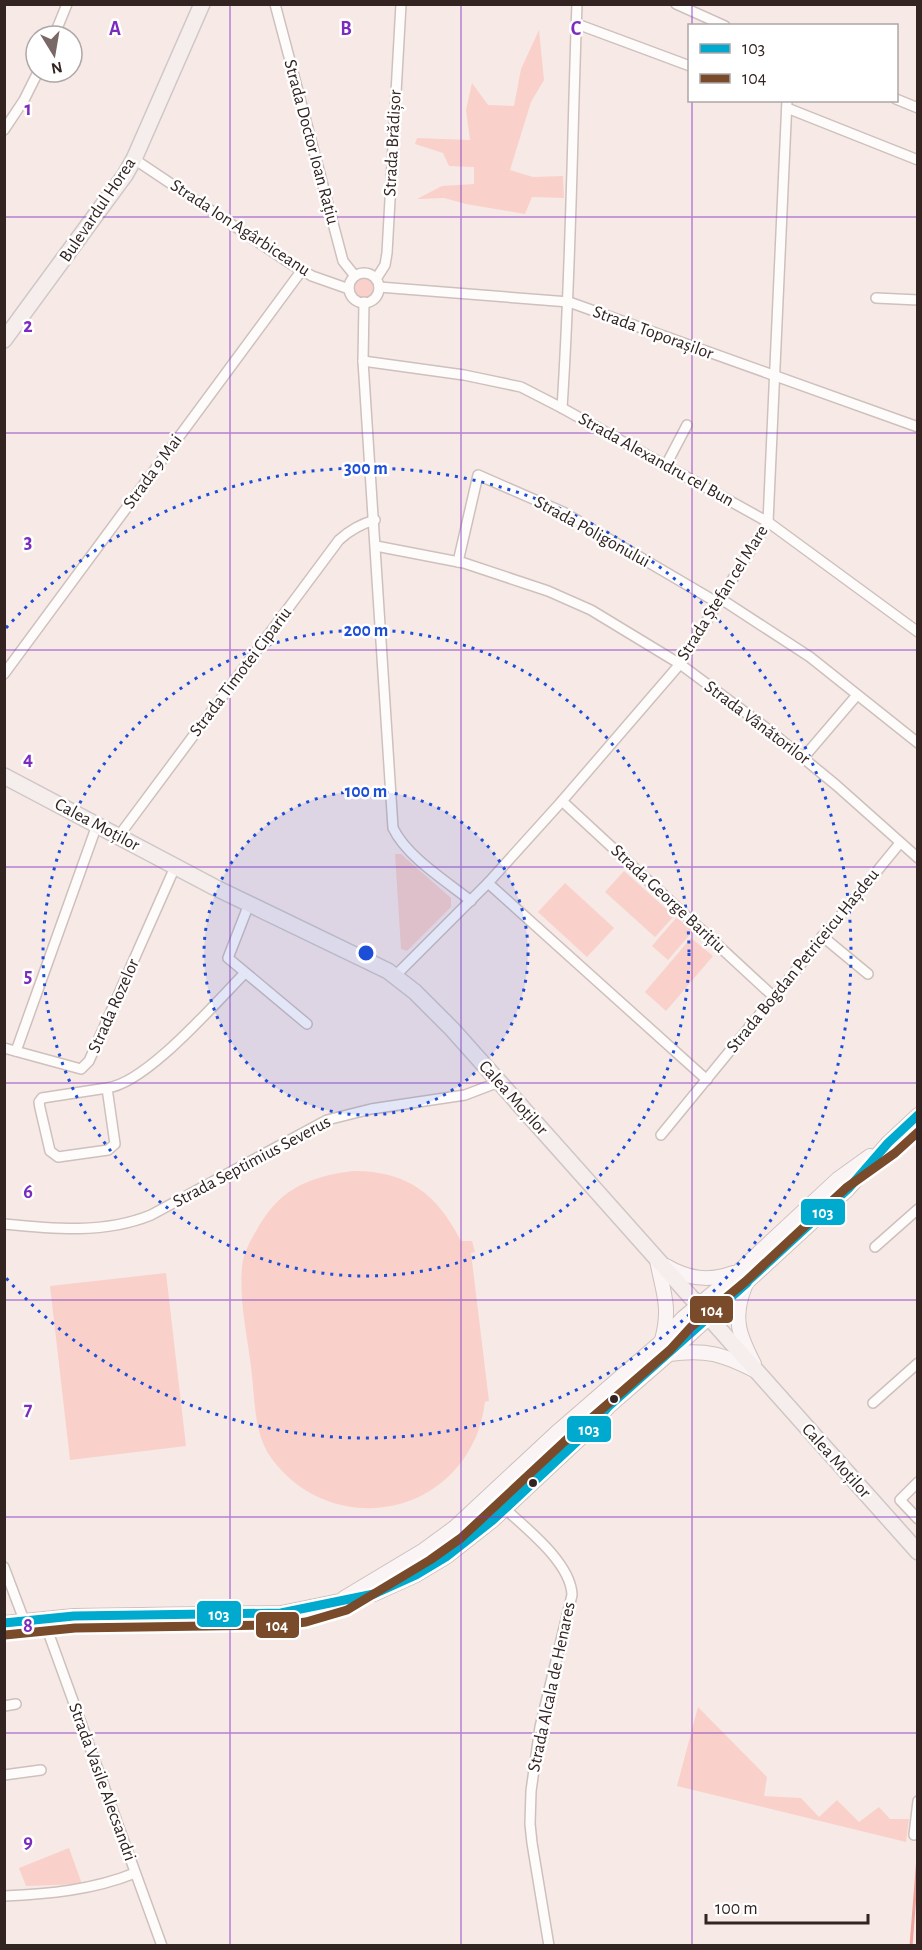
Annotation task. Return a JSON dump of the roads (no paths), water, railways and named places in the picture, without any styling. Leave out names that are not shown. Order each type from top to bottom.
[{"type":"main road","name":"Bulevardul Horea","points":[[4,340],[83,235],[134,159],[202,4]]},
{"type":"main road","name":"Calea Moților","points":[[4,776],[175,867],[395,976],[433,1010],[499,1082],[918,1552]]},
{"type":"main road","points":[[4,1623],[43,1618],[120,1615],[280,1613],[303,1610],[374,1593],[416,1575],[454,1552],[504,1509],[584,1435],[608,1407],[848,1189],[888,1143],[918,1114]]},
{"type":"main road","points":[[342,1599],[424,1550],[454,1528],[556,1433],[662,1341],[698,1305],[738,1272],[837,1179],[888,1143]]},
{"type":"main road","points":[[657,1260],[693,1278],[715,1278],[738,1272]]},
{"type":"main road","points":[[657,1260],[667,1301],[662,1341]]},
{"type":"main road","points":[[747,1283],[739,1300],[737,1316],[742,1338],[757,1372]]},
{"type":"main road","points":[[669,1354],[706,1352],[730,1358],[757,1372]]},
{"type":"street","points":[[59,24],[67,4]]},
{"type":"street","name":"Strada Doctor Ioan Rațiu","points":[[275,4],[343,261],[355,276]]},
{"type":"street","name":"Strada Brădișor","points":[[377,283],[385,265],[387,253],[401,4]]},
{"type":"street","points":[[562,408],[569,302],[577,4]]},
{"type":"street","points":[[676,4],[721,24]]},
{"type":"street","points":[[577,24],[688,65]]},
{"type":"street","points":[[4,130],[32,84]]},
{"type":"street","points":[[898,99],[918,108]]},
{"type":"street","points":[[787,104],[918,160]]},
{"type":"street","name":"Strada Ștefan cel Mare","points":[[395,976],[488,883],[680,664],[768,522],[787,104]]},
{"type":"street","name":"Strada Ion Agârbiceanu","points":[[134,159],[302,270],[350,289]]},
{"type":"street","name":"Strada 9 Mai","points":[[4,674],[302,270]]},
{"type":"street","points":[[364,273],[377,283],[376,296],[369,302],[352,297],[350,284],[355,276],[364,273]]},
{"type":"street","name":"Strada Toporașilor","points":[[377,283],[569,302],[918,427]]},
{"type":"street","points":[[876,298],[918,300]]},
{"type":"street","points":[[364,302],[363,362],[375,520],[393,828],[407,849],[471,901]]},
{"type":"street","name":"Strada Alexandru cel Bun","points":[[363,362],[464,375],[521,387],[768,522],[918,632]]},
{"type":"street","points":[[666,465],[687,425]]},
{"type":"street","name":"Strada Poligonului","points":[[458,562],[478,475],[563,512],[720,601],[810,657],[918,742]]},
{"type":"street","name":"Strada Timotei Cipariu","points":[[118,837],[339,540],[349,531],[375,520]]},
{"type":"street","name":"Strada Vânătorilor","points":[[376,546],[458,562],[569,600],[600,616],[680,664],[804,757],[918,858]]},
{"type":"street","points":[[804,757],[857,695]]},
{"type":"street","name":"Strada George Barițiu","points":[[562,801],[774,997]]},
{"type":"street","points":[[16,1051],[97,825]]},
{"type":"street","name":"Strada Bogdan Petriceicu Hașdeu","points":[[661,1135],[900,843]]},
{"type":"street","name":"Strada Rozelor","points":[[4,1048],[81,1069],[89,1061],[175,867]]},
{"type":"street","points":[[488,883],[707,1080]]},
{"type":"street","points":[[249,904],[228,956],[245,973],[308,1024]]},
{"type":"street","points":[[822,936],[868,974]]},
{"type":"street","points":[[107,1088],[115,1144],[113,1147],[108,1150],[58,1157],[53,1154],[50,1151],[40,1108],[39,1102],[42,1098],[107,1088],[117,1087],[154,1065],[245,973]]},
{"type":"street","name":"Strada Septimius Severus","points":[[4,1224],[78,1229],[135,1222],[327,1120],[371,1109],[465,1095],[499,1082]]},
{"type":"street","points":[[876,1247],[918,1209]]},
{"type":"street","points":[[873,1403],[918,1363]]},
{"type":"street","points":[[918,1482],[900,1500],[918,1519]]},
{"type":"street","name":"Strada Alcala de Henares","points":[[490,1495],[545,1547],[566,1573],[571,1586],[572,1595],[540,1727],[531,1791],[530,1824],[549,1946]]},
{"type":"street","points":[[4,1567],[24,1620]]},
{"type":"street","name":"Strada Vasile Alecsandri","points":[[43,1618],[162,1946]]},
{"type":"street","points":[[4,1706],[16,1704]]},
{"type":"street","points":[[4,1775],[41,1770]]},
{"type":"street","points":[[914,1835],[918,1801]]},
{"type":"street","points":[[4,1896],[65,1892],[107,1884],[135,1874]]},
{"type":"waterway","points":[[911,1946],[918,1857]]}]
